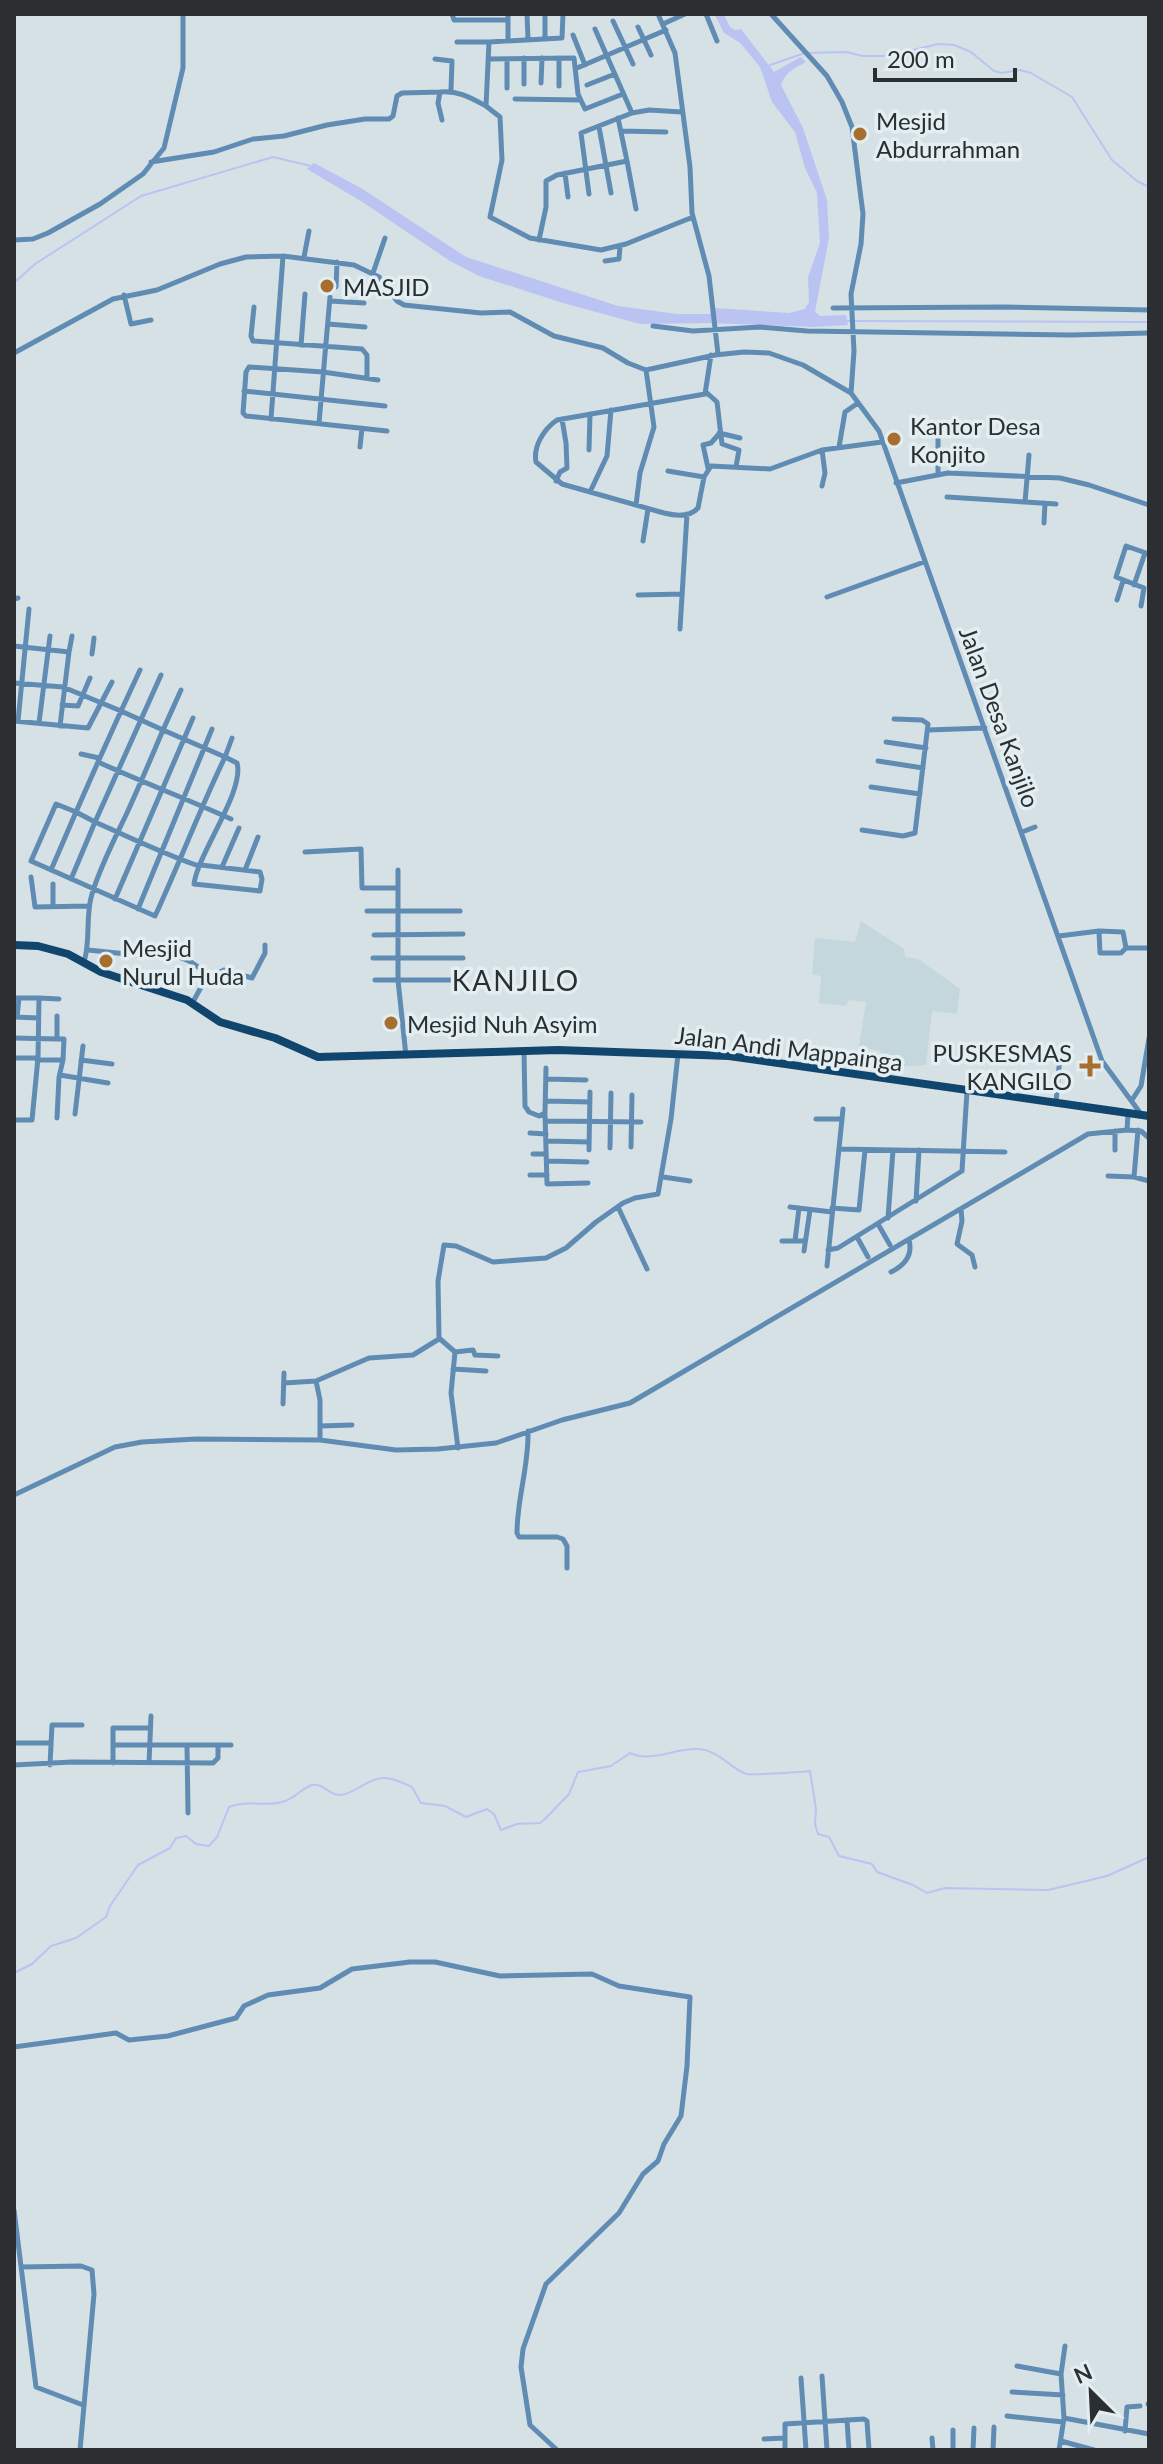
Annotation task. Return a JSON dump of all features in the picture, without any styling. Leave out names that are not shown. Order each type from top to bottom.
[{"type":"main road","name":"Jalan Andi Mappainga","points":[[14,945],[54,950],[101,972],[193,1002],[220,1022],[279,1040],[318,1057],[524,1050],[729,1056],[1145,1115]]},
{"type":"street","points":[[14,240],[33,239],[69,223],[138,179],[164,148],[183,68],[183,14]]},
{"type":"street","points":[[452,14],[454,20],[508,17],[508,40]]},
{"type":"street","points":[[527,14],[528,39]]},
{"type":"street","points":[[545,14],[545,39]]},
{"type":"street","points":[[457,42],[563,38],[563,14]]},
{"type":"street","points":[[658,14],[675,53],[693,217],[709,276],[718,354]]},
{"type":"street","points":[[577,68],[644,39],[685,14]]},
{"type":"street","points":[[706,14],[717,41]]},
{"type":"street","points":[[14,353],[124,295],[157,290],[235,260],[304,257],[354,265],[373,273],[404,305],[481,313],[510,312],[554,336],[603,348],[646,370],[711,355],[757,351],[776,354],[803,365],[851,393],[852,309],[863,214],[852,127],[835,89],[771,14]]},
{"type":"street","points":[[613,21],[633,64]]},
{"type":"street","points":[[638,27],[651,55]]},
{"type":"street","points":[[595,29],[632,113]]},
{"type":"street","points":[[573,35],[585,65]]},
{"type":"street","points":[[486,106],[489,42]]},
{"type":"street","points":[[524,58],[524,84]]},
{"type":"street","points":[[541,83],[542,58]]},
{"type":"street","points":[[559,58],[559,86]]},
{"type":"street","points":[[435,59],[452,61],[451,90]]},
{"type":"street","points":[[489,59],[575,59],[580,100],[586,109],[623,94]]},
{"type":"street","points":[[507,59],[507,88]]},
{"type":"street","points":[[587,85],[615,74]]},
{"type":"street","points":[[151,162],[204,154],[253,139],[284,136],[327,125],[389,119],[401,93],[451,90],[486,106],[500,117],[502,152],[490,215],[522,235],[597,250],[620,246],[693,217]]},
{"type":"street","points":[[440,92],[438,106],[442,120]]},
{"type":"street","points":[[515,99],[580,100]]},
{"type":"street","points":[[589,194],[580,134],[632,113],[649,110],[682,112]]},
{"type":"street","points":[[618,118],[636,209]]},
{"type":"street","points":[[599,126],[611,193]]},
{"type":"street","points":[[621,131],[666,132]]},
{"type":"street","points":[[539,240],[546,207],[545,183],[565,173],[627,161]]},
{"type":"street","points":[[565,173],[568,197]]},
{"type":"street","points":[[304,257],[309,231]]},
{"type":"street","points":[[373,273],[385,238]]},
{"type":"street","points":[[605,261],[619,259],[620,246]]},
{"type":"street","points":[[271,419],[283,256]]},
{"type":"street","points":[[336,287],[337,262]]},
{"type":"street","points":[[301,345],[305,294]]},
{"type":"street","points":[[124,295],[132,325],[151,320]]},
{"type":"street","points":[[319,423],[330,299],[364,303]]},
{"type":"street","points":[[254,307],[252,339],[364,350],[367,355],[367,378]]},
{"type":"street","points":[[833,308],[1149,310]]},
{"type":"street","points":[[328,324],[365,327]]},
{"type":"street","points":[[653,326],[693,331],[715,326],[1071,335],[1149,333]]},
{"type":"street","points":[[707,393],[711,355]]},
{"type":"street","points":[[378,380],[323,372],[248,368],[244,415],[387,431]]},
{"type":"street","points":[[636,505],[640,473],[654,427],[646,370]]},
{"type":"street","points":[[244,391],[385,406]]},
{"type":"street","points":[[707,393],[562,419],[549,426],[534,455],[539,466],[556,481],[648,509],[687,514],[698,508],[708,468],[703,445],[711,443],[719,433]]},
{"type":"street","points":[[707,393],[717,402],[719,433],[723,444],[739,450],[736,467]]},
{"type":"street","name":"Jalan Desa Kanjilo","points":[[851,393],[875,424],[882,442],[1105,1067],[1145,1115]]},
{"type":"street","points":[[839,447],[845,410],[858,403]]},
{"type":"street","points":[[590,492],[607,456],[611,410]]},
{"type":"street","points":[[589,450],[590,414]]},
{"type":"street","points":[[556,481],[560,472],[567,468],[562,419]]},
{"type":"street","points":[[360,447],[362,428]]},
{"type":"street","points":[[719,433],[740,438]]},
{"type":"street","points":[[938,436],[938,474]]},
{"type":"street","points":[[708,468],[715,465],[770,469],[822,450],[882,442]]},
{"type":"street","points":[[822,450],[825,472],[822,486]]},
{"type":"street","points":[[1025,502],[1029,455]]},
{"type":"street","points":[[668,471],[704,477]]},
{"type":"street","points":[[896,483],[958,473],[1077,481],[1149,505]]},
{"type":"street","points":[[947,497],[1056,504]]},
{"type":"street","points":[[1044,523],[1045,503]]},
{"type":"street","points":[[643,541],[648,509]]},
{"type":"street","points":[[680,629],[687,514]]},
{"type":"street","points":[[1134,585],[1147,553],[1125,547],[1116,577],[1123,581],[1144,589],[1141,606]]},
{"type":"street","points":[[827,597],[924,562]]},
{"type":"street","points":[[1117,600],[1123,581]]},
{"type":"street","points":[[638,595],[682,594]]},
{"type":"street","points":[[29,609],[23,684],[16,721],[88,728],[112,682]]},
{"type":"street","points":[[39,723],[50,636]]},
{"type":"street","points":[[60,726],[72,636]]},
{"type":"street","points":[[92,654],[94,638]]},
{"type":"street","points":[[14,646],[69,652]]},
{"type":"street","points":[[51,870],[140,670]]},
{"type":"street","points":[[71,879],[161,675]]},
{"type":"street","points":[[62,705],[78,706],[90,678]]},
{"type":"street","points":[[14,683],[63,687],[205,747],[225,757],[237,763],[222,815],[201,865],[195,886],[259,892],[261,874],[201,865],[180,859],[56,804],[31,861],[155,916],[180,859],[202,807],[225,757],[232,738]]},
{"type":"street","points":[[84,963],[88,950],[89,906],[94,889],[181,690]]},
{"type":"street","points":[[115,899],[193,718]]},
{"type":"street","points":[[862,830],[915,833],[928,730],[925,721],[894,719]]},
{"type":"street","points":[[928,730],[985,728]]},
{"type":"street","points":[[138,909],[212,729]]},
{"type":"street","points":[[886,742],[926,748]]},
{"type":"street","points":[[81,754],[231,819]]},
{"type":"street","points":[[878,761],[923,768]]},
{"type":"street","points":[[871,787],[920,794]]},
{"type":"street","points":[[1022,832],[1035,827]]},
{"type":"street","points":[[222,867],[239,828]]},
{"type":"street","points":[[245,870],[258,837]]},
{"type":"street","points":[[305,852],[361,849],[362,888],[398,888]]},
{"type":"street","points":[[398,870],[398,980],[406,1056]]},
{"type":"street","points":[[31,877],[33,906],[89,906]]},
{"type":"street","points":[[53,884],[53,906]]},
{"type":"street","points":[[367,911],[460,911]]},
{"type":"street","points":[[1059,936],[1099,931],[1123,932],[1126,948]]},
{"type":"street","points":[[1099,931],[1100,953],[1149,948]]},
{"type":"street","points":[[374,935],[463,934]]},
{"type":"street","points":[[88,950],[146,956],[172,954],[208,974],[214,975],[222,970],[252,978],[265,953],[265,945]]},
{"type":"street","points":[[373,958],[463,958]]},
{"type":"street","points":[[193,1002],[208,974]]},
{"type":"street","points":[[375,980],[463,980]]},
{"type":"street","points":[[38,1018],[16,1017],[16,998],[59,999]]},
{"type":"street","points":[[14,1120],[32,1120],[38,1059],[39,998]]},
{"type":"street","points":[[57,1016],[57,1039]]},
{"type":"street","points":[[14,1038],[64,1039],[57,1118]]},
{"type":"street","points":[[1132,1100],[1143,1081],[1149,1038]]},
{"type":"street","points":[[75,1114],[83,1046]]},
{"type":"street","points":[[524,1050],[525,1106],[529,1112],[539,1116],[589,1121],[641,1122]]},
{"type":"street","points":[[498,1356],[475,1355],[473,1350],[455,1352],[439,1339],[438,1281],[444,1245],[456,1246],[493,1262],[546,1258],[566,1248],[618,1207],[635,1198],[658,1194],[663,1177],[679,1053]]},
{"type":"street","points":[[1056,1102],[1060,1056]]},
{"type":"street","points":[[14,1058],[63,1060]]},
{"type":"street","points":[[81,1060],[112,1064]]},
{"type":"street","points":[[546,1068],[547,1184],[588,1183]]},
{"type":"street","points":[[60,1075],[108,1083]]},
{"type":"street","points":[[546,1079],[586,1080]]},
{"type":"street","points":[[828,1250],[857,1237],[962,1171],[967,1090]]},
{"type":"street","points":[[589,1150],[590,1092]]},
{"type":"street","points":[[610,1148],[611,1093]]},
{"type":"street","points":[[631,1147],[632,1095]]},
{"type":"street","points":[[546,1101],[590,1102]]},
{"type":"street","points":[[827,1266],[843,1109]]},
{"type":"street","points":[[1127,1130],[1128,1113]]},
{"type":"street","points":[[816,1119],[842,1119]]},
{"type":"street","points":[[1134,1177],[1138,1130]]},
{"type":"street","points":[[14,1495],[115,1447],[130,1443],[196,1439],[320,1440],[396,1450],[458,1448],[496,1443],[636,1401],[1088,1134],[1138,1130],[1149,1138]]},
{"type":"street","points":[[1115,1131],[1115,1150]]},
{"type":"street","points":[[530,1133],[546,1138],[589,1142]]},
{"type":"street","points":[[839,1149],[1005,1152]]},
{"type":"street","points":[[790,1207],[859,1210],[865,1150]]},
{"type":"street","points":[[888,1218],[893,1150]]},
{"type":"street","points":[[916,1201],[919,1150]]},
{"type":"street","points":[[533,1154],[587,1162]]},
{"type":"street","points":[[530,1175],[547,1175]]},
{"type":"street","points":[[1108,1176],[1149,1181]]},
{"type":"street","points":[[663,1177],[690,1181]]},
{"type":"street","points":[[618,1207],[647,1269]]},
{"type":"street","points":[[795,1241],[799,1208]]},
{"type":"street","points":[[961,1208],[962,1221],[957,1244],[972,1255],[975,1267]]},
{"type":"street","points":[[804,1251],[810,1210]]},
{"type":"street","points":[[878,1224],[890,1245]]},
{"type":"street","points":[[857,1237],[868,1257]]},
{"type":"street","points":[[891,1272],[906,1261],[911,1250],[909,1240]]},
{"type":"street","points":[[782,1241],[805,1241]]},
{"type":"street","points":[[284,1383],[316,1381],[369,1358],[413,1355],[439,1339]]},
{"type":"street","points":[[455,1352],[451,1393],[458,1448]]},
{"type":"street","points":[[453,1369],[486,1371]]},
{"type":"street","points":[[283,1404],[284,1373]]},
{"type":"street","points":[[316,1381],[320,1440]]},
{"type":"street","points":[[320,1426],[352,1425]]},
{"type":"street","points":[[528,1431],[529,1461],[520,1498],[517,1533],[519,1537],[563,1539],[567,1546],[567,1568]]},
{"type":"street","points":[[149,1763],[151,1716]]},
{"type":"street","points":[[50,1765],[52,1725],[82,1725]]},
{"type":"street","points":[[113,1763],[114,1727],[149,1728]]},
{"type":"street","points":[[14,1743],[50,1743]]},
{"type":"street","points":[[113,1745],[231,1745]]},
{"type":"street","points":[[187,1746],[188,1813]]},
{"type":"street","points":[[14,1765],[213,1763],[218,1758],[218,1746]]},
{"type":"street","points":[[14,2047],[116,2033],[129,2040],[172,2036],[236,2018],[244,2006],[268,1995],[319,1989],[348,1970],[398,1962],[435,1962],[517,1977],[592,1974],[619,1986],[690,1997],[687,2066],[679,2120],[664,2144],[658,2161],[643,2174],[619,2213],[546,2284],[523,2349],[521,2367],[530,2425],[557,2450]]},
{"type":"street","points":[[14,2210],[36,2387],[83,2405]]},
{"type":"street","points":[[22,2267],[81,2266],[92,2270],[94,2294],[80,2450]]},
{"type":"street","points":[[1059,2450],[1064,2420],[1061,2374],[1065,2346]]},
{"type":"street","points":[[1017,2366],[1061,2374]]},
{"type":"street","points":[[822,2376],[827,2450]]},
{"type":"street","points":[[801,2378],[806,2450]]},
{"type":"street","points":[[1012,2392],[1063,2395]]},
{"type":"street","points":[[1125,2431],[1127,2407],[1140,2406]]},
{"type":"street","points":[[1007,2416],[1064,2420],[1149,2434]]},
{"type":"street","points":[[847,2420],[849,2450]]},
{"type":"street","points":[[785,2450],[784,2425],[866,2420],[869,2450]]},
{"type":"street","points":[[993,2450],[994,2427]]},
{"type":"street","points":[[973,2450],[974,2428]]},
{"type":"street","points":[[953,2430],[953,2450]]},
{"type":"street","points":[[764,2439],[784,2438]]},
{"type":"street","points":[[932,2438],[933,2450]]},
{"type":"street","points":[[1061,2441],[1094,2450]]},
{"type":"shaded area","points":[[861,921],[904,949],[905,957],[918,959],[960,989],[957,1014],[932,1011],[926,1065],[895,1067],[895,1076],[879,1073],[881,1051],[859,1047],[866,1002],[849,1000],[846,1006],[819,1003],[821,976],[812,974],[815,938],[855,942]]},
{"type":"water","points":[[741,29],[774,72],[801,57],[806,62],[794,68],[781,85],[803,128],[827,200],[829,238],[815,312],[820,316],[846,315],[848,325],[640,324],[563,303],[479,276],[450,261],[307,169],[314,163],[361,188],[466,257],[618,306],[677,314],[710,314],[713,308],[789,313],[805,309],[809,302],[808,277],[820,243],[817,193],[805,168],[795,132],[772,102],[760,67],[737,39],[736,30]]},
{"type":"waterway","points":[[719,14],[727,30],[745,41]]},
{"type":"waterway","points":[[770,65],[805,53],[846,52],[888,56],[938,44],[954,45],[971,52],[994,71],[1020,70],[1031,73],[1072,97],[1112,160],[1149,187]]},
{"type":"waterway","points":[[14,283],[35,264],[141,196],[273,157],[311,166]]},
{"type":"waterway","points":[[846,321],[1149,322]]},
{"type":"waterway","points":[[14,1973],[32,1964],[51,1946],[76,1938],[106,1917],[138,1865],[170,1848],[176,1838],[186,1836],[196,1844],[209,1846],[217,1837],[229,1807],[278,1803],[289,1800],[312,1785],[341,1795],[377,1779],[390,1778],[412,1787],[421,1803],[445,1806],[466,1817],[487,1809],[494,1814],[501,1830],[517,1824],[540,1823],[569,1794],[578,1772],[611,1766],[630,1753],[655,1756],[697,1749],[712,1752],[747,1774],[810,1771],[818,1834],[829,1837],[839,1856],[872,1864],[877,1872],[927,1893],[945,1888],[1048,1890],[1107,1876],[1149,1857]]},
{"type":"place","name":"Mesjid Abdurrahman","points":[[860,134]]},
{"type":"place","name":"MASJID","points":[[327,286]]},
{"type":"place","name":"Kantor Desa Konjito","points":[[894,439]]},
{"type":"place","name":"Mesjid Nurul Huda","points":[[106,961]]},
{"type":"place","name":"Mesjid Nuh Asyim","points":[[391,1023]]},
{"type":"place","name":"PUSKESMAS KANGILO","points":[[1090,1066]]},
{"type":"district","name":"KANJILO","points":[[516,980]]}]
